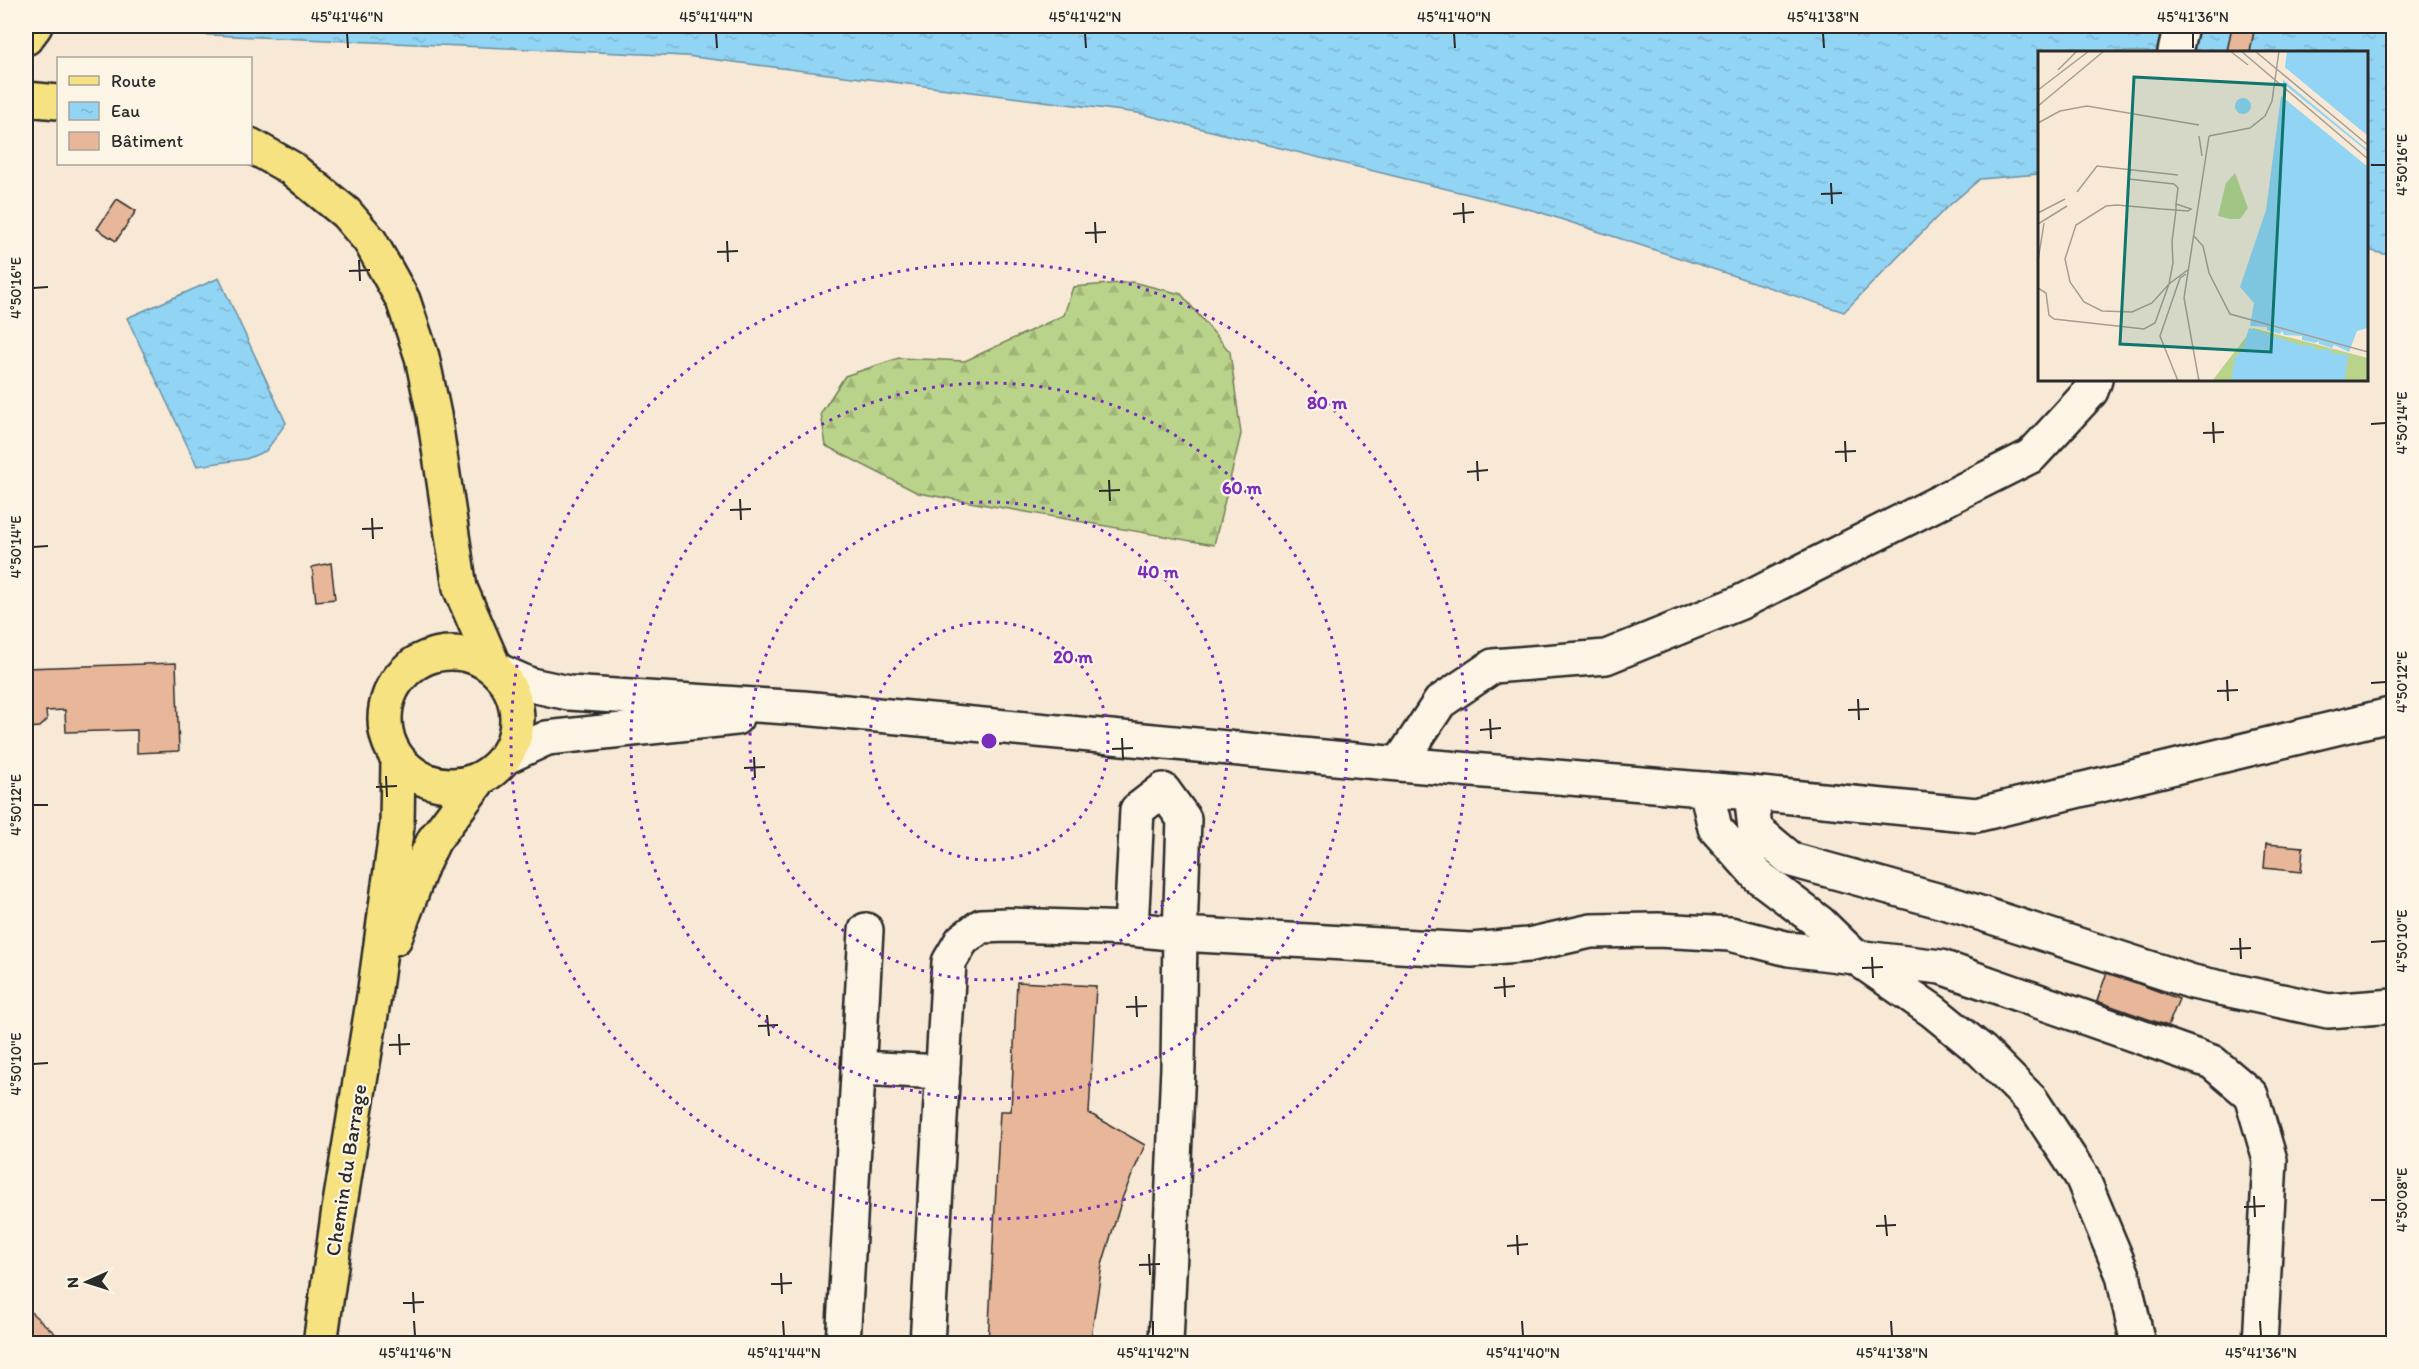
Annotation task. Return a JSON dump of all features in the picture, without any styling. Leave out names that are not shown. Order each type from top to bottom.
[{"type":"main road","points":[[26,38],[35,26]]},
{"type":"main road","points":[[26,99],[57,102]]},
{"type":"main road","points":[[252,147],[291,168],[346,213],[370,241],[403,300],[422,357],[434,415],[460,588],[495,669]]},
{"type":"main road","name":"Chemin du Barrage","points":[[450,652],[460,652],[479,658],[495,669],[508,684],[515,701],[518,721],[515,740],[506,757],[494,770],[479,780],[462,785],[444,785],[427,781],[411,772],[398,760],[389,742],[384,723],[386,703],[394,685],[405,670],[422,659],[450,652]]},
{"type":"main road","name":"Chemin du Barrage","points":[[320,1344],[374,996],[397,825],[398,760]]},
{"type":"main road","name":"Chemin du Barrage","points":[[374,996],[422,864],[444,826],[479,780]]},
{"type":"lane","points":[[2175,51],[2181,26]]},
{"type":"lane","points":[[1399,764],[1440,702],[1493,666],[1606,657],[1739,603],[2031,456],[2091,391],[2095,381]]},
{"type":"lane","points":[[495,669],[531,685],[570,693],[803,708],[1399,764],[1751,792],[1976,815],[2394,714]]},
{"type":"lane","points":[[506,757],[547,738],[709,721],[803,708]]},
{"type":"lane","points":[[1165,743],[1163,790],[1184,819],[1179,934],[1178,1067],[1166,1344]]},
{"type":"lane","points":[[1706,789],[1715,828],[1758,876],[1820,923],[1855,957],[1933,1011],[1982,1051],[2032,1101],[2082,1177],[2123,1275],[2138,1344]]},
{"type":"lane","points":[[1131,929],[1137,810],[1163,790]]},
{"type":"lane","points":[[1751,792],[1755,829],[1792,860],[1958,906],[2193,982],[2328,1011],[2394,1006]]},
{"type":"lane","points":[[927,1344],[949,962],[962,940],[981,926],[1008,925],[1131,929],[1179,934],[1471,950],[1528,945],[1591,931],[1658,930],[1730,934],[1789,949],[1941,967],[2212,1062],[2251,1095],[2270,1160],[2260,1344]]},
{"type":"lane","points":[[843,1344],[866,930]]},
{"type":"lane","points":[[858,1068],[943,1072]]},
{"type":"green space","points":[[1132,282],[1181,294],[1230,352],[1241,434],[1214,545],[918,493],[826,446],[821,413],[845,376],[899,358],[965,361],[1064,315],[1073,287]]},
{"type":"water","points":[[43,26],[2232,26],[2227,51],[2209,49],[2208,51],[2038,51],[2038,174],[1980,179],[1944,210],[1844,312],[1536,211],[1138,113],[686,56]]},
{"type":"water","points":[[2255,26],[2393,26],[2393,256],[2368,250],[2368,51],[2250,51]]},
{"type":"water","points":[[219,278],[286,423],[266,451],[246,459],[197,466],[127,318]]},
{"type":"building","points":[[2232,26],[2255,26],[2250,51],[2227,51]]},
{"type":"building","points":[[117,199],[136,211],[116,241],[97,229]]},
{"type":"building","points":[[331,563],[335,599],[316,601],[312,567]]},
{"type":"building","points":[[176,663],[179,751],[137,753],[137,730],[66,732],[65,710],[46,711],[47,720],[40,727],[26,728],[26,668]]},
{"type":"building","points":[[2266,844],[2303,847],[2301,872],[2264,868]]},
{"type":"building","points":[[2107,972],[2179,999],[2168,1026],[2097,1001]]},
{"type":"building","points":[[1017,982],[1096,986],[1089,1113],[1145,1145],[1123,1196],[1102,1265],[1090,1344],[988,1344],[1000,1111],[1011,1111]]},
{"type":"building","points":[[26,1308],[67,1344],[26,1344]]}]
